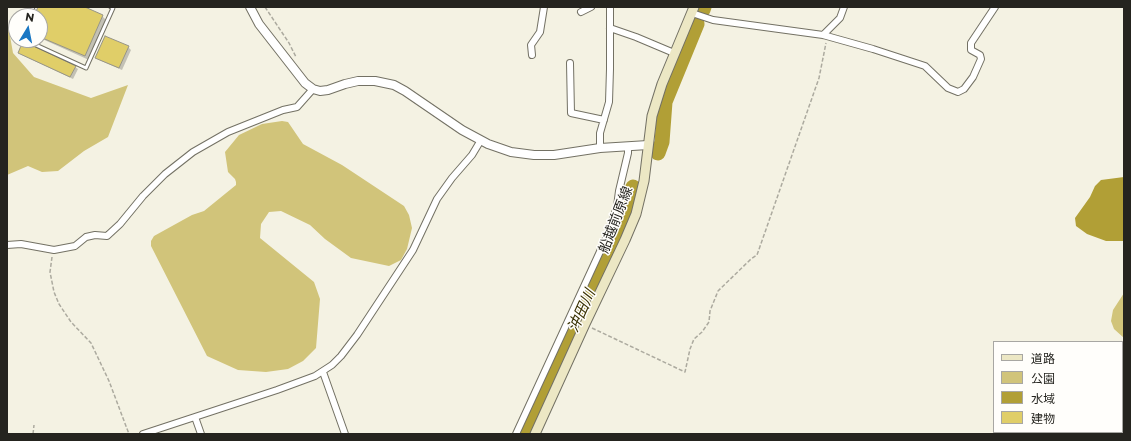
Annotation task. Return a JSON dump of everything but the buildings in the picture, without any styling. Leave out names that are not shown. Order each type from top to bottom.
[{"type":"main road","name":"船越前原線","points":[[535,434],[636,214],[642,191],[652,116],[662,84],[693,10]]},
{"type":"street","points":[[250,7],[259,24],[305,83],[312,89],[320,91],[328,90],[358,81],[375,81],[394,84],[462,130],[481,140],[511,152],[534,155],[554,155],[600,148],[648,145]]},
{"type":"street","points":[[532,55],[532,45],[540,32],[544,7]]},
{"type":"street","points":[[581,12],[591,7]]},
{"type":"street","points":[[600,148],[600,133],[609,102],[610,7]]},
{"type":"street","points":[[825,36],[840,18],[844,7]]},
{"type":"street","points":[[693,10],[713,20],[825,36],[906,59],[925,66],[948,88],[958,92],[964,89],[973,77],[981,59],[980,55],[971,50],[971,43],[995,7]]},
{"type":"street","points":[[610,28],[674,53]]},
{"type":"street","points":[[570,63],[571,113],[604,120]]},
{"type":"street","points":[[7,245],[21,244],[54,250],[75,246],[86,237],[95,235],[107,236],[120,224],[143,196],[164,174],[193,152],[228,132],[283,110],[297,107],[312,89]]},
{"type":"street","points":[[143,434],[277,390],[315,376],[332,366],[357,334],[413,250],[437,199],[452,178],[472,155],[481,140]]},
{"type":"street","points":[[516,434],[609,232],[617,206],[628,147]]},
{"type":"street","points":[[323,372],[345,434]]},
{"type":"street","points":[[195,417],[201,434]]},
{"type":"lane","points":[[42,48],[86,68],[113,8],[111,7]]},
{"type":"path","points":[[265,7],[289,43],[296,57]]},
{"type":"path","points":[[585,324],[685,372],[690,349],[694,339],[702,332],[709,322],[710,311],[718,291],[757,255],[819,78],[824,57],[825,36]]},
{"type":"path","points":[[54,250],[50,272],[54,292],[59,304],[71,322],[91,343],[109,381],[129,434]]},
{"type":"path","points":[[33,434],[34,425]]},
{"type":"green space","points":[[7,19],[8,48],[12,48],[13,53],[34,77],[91,98],[128,85],[108,137],[84,151],[58,171],[42,172],[28,166],[7,175]]},
{"type":"green space","points":[[282,121],[288,122],[303,144],[342,165],[404,206],[409,215],[412,228],[407,249],[401,260],[389,266],[351,258],[325,239],[310,225],[281,211],[269,212],[261,224],[260,238],[314,282],[320,299],[316,348],[303,361],[288,369],[266,372],[238,370],[207,356],[151,246],[151,241],[154,236],[192,215],[204,211],[236,185],[235,179],[228,172],[225,152],[239,135],[262,124]]},
{"type":"green space","points":[[1124,293],[1124,338],[1114,329],[1111,321],[1113,310]]},
{"type":"water","points":[[1124,177],[1124,241],[1106,241],[1087,234],[1076,226],[1075,218],[1090,197],[1095,186],[1101,180]]},
{"type":"waterway","name":"沖田川","points":[[658,153],[662,142],[665,102],[697,24]]},
{"type":"waterway","name":"沖田川","points":[[526,434],[627,213],[628,200],[633,187]]}]
